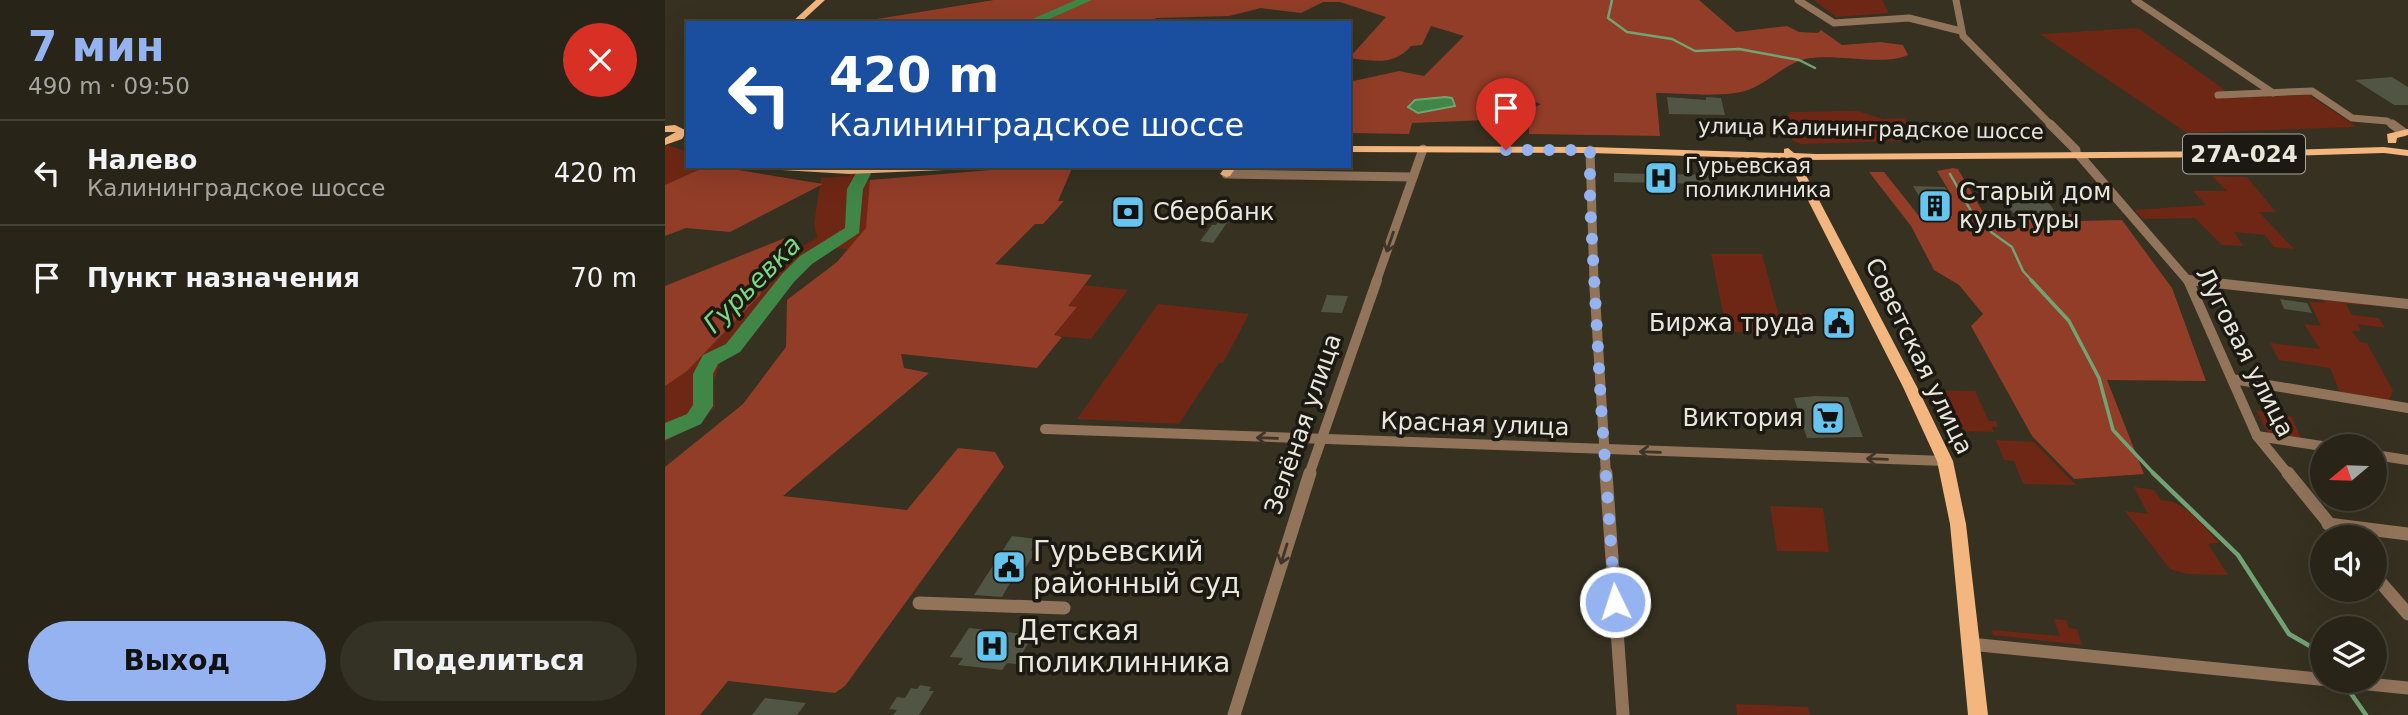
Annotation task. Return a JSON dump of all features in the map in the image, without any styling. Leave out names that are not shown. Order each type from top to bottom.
[{"type":"main road","points":[[797,21],[821,0]]},
{"type":"main road","points":[[685,120],[669,132],[686,144]]},
{"type":"main road","points":[[2392,141],[2391,136],[2406,132]]},
{"type":"main road","name":"улица Калининградское шоссе","points":[[1351,141],[1661,145],[1789,153],[2384,150],[2408,153]]},
{"type":"main road","name":"улица Калининградское шоссе","points":[[2078,153],[2337,146],[2392,141]]},
{"type":"main road","name":"27А-024","points":[[2392,141],[2408,153]]},
{"type":"main road","name":"27А-024","points":[[1351,149],[1789,153]]},
{"type":"main road","name":"Советская улица","points":[[1789,153],[1910,387],[1945,461],[1958,524],[1978,715]]},
{"type":"main road","points":[[799,168],[849,171],[920,168]]},
{"type":"street","points":[[1798,0],[1834,23],[1909,18],[1961,31],[1956,0]]},
{"type":"street","points":[[2135,0],[2273,93]]},
{"type":"street","name":"Луговая улица","points":[[1961,31],[2078,153],[2188,280],[2257,436],[2328,524]]},
{"type":"street","points":[[2218,95],[2312,91],[2352,118],[2387,121],[2406,132]]},
{"type":"street","name":"Зелёная улица","points":[[1234,715],[1320,440],[1423,149]]},
{"type":"street","points":[[1590,150],[1590,202],[1623,715]]},
{"type":"street","points":[[1229,170],[1412,177]]},
{"type":"street","points":[[2188,280],[2408,304]]},
{"type":"street","points":[[2232,379],[2408,408]]},
{"type":"street","name":"Красная улица","points":[[1045,429],[1945,461]]},
{"type":"street","points":[[2257,436],[2310,444]]},
{"type":"street","points":[[2387,456],[2408,460]]},
{"type":"street","points":[[2328,524],[2408,534]]},
{"type":"street","points":[[2387,590],[2408,614]]},
{"type":"street","points":[[919,603],[1063,608]]},
{"type":"street","points":[[1970,644],[2310,679]]},
{"type":"street","points":[[2387,686],[2408,688]]},
{"type":"shaded area","points":[[994,0],[1699,0],[1736,32],[1787,26],[1799,32],[1818,33],[1821,30],[1842,45],[1880,42],[1903,45],[1908,55],[1887,60],[1811,58],[1788,66],[1744,91],[1706,95],[1656,93],[1660,136],[1529,134],[1529,110],[1541,104],[1529,100],[1487,120],[1412,123],[1409,134],[1351,133],[1351,82],[1399,71],[1424,76],[1464,36],[1431,26],[1422,45],[1411,46],[1398,57],[1383,61],[1351,58],[1386,17],[1340,2],[1323,2],[1301,13],[1261,8],[1229,16],[1156,18],[1152,21],[864,21]]},
{"type":"shaded area","points":[[1814,0],[1882,0],[1889,13],[1836,17]]},
{"type":"shaded area","points":[[2138,28],[2236,98],[2309,95],[2357,127],[2187,133],[2040,34]]},
{"type":"shaded area","points":[[1452,98],[1455,106],[1418,113],[1408,107],[1415,100]]},
{"type":"shaded area","points":[[1858,111],[1883,119],[1904,118],[1914,131],[1898,132],[1904,134],[1901,141],[1801,144],[1792,140],[1790,133],[1795,132],[1793,127],[1788,127],[1785,117],[1791,112]]},
{"type":"shaded area","points":[[665,144],[686,151],[686,168],[703,168],[665,185]]},
{"type":"shaded area","points":[[703,168],[726,168],[823,184],[730,232],[686,228],[665,236],[665,185]]},
{"type":"shaded area","points":[[855,168],[864,168],[858,175],[865,175],[867,180],[892,179],[894,185],[856,251],[830,249],[801,268],[753,329],[723,354],[714,381],[715,407],[706,416],[665,442],[665,383],[772,263],[817,238],[814,224],[821,178],[849,176]]},
{"type":"shaded area","points":[[1015,168],[1072,168],[1058,201],[1064,201],[1043,224],[1035,224],[995,264],[1092,275],[1068,306],[1077,307],[1054,335],[1062,337],[1037,368],[901,354],[904,368],[929,373],[783,496],[907,510],[958,448],[995,452],[1004,467],[845,686],[835,693],[728,681],[700,715],[665,715],[665,467],[743,404],[786,347],[787,300],[837,262],[866,228],[870,180]]},
{"type":"shaded area","points":[[1958,169],[1987,219],[1998,228],[2023,228],[2018,214],[2071,214],[2076,221],[2122,220],[2172,288],[2206,381],[2107,380],[2144,474],[2074,479],[2032,436],[1971,326],[1983,314],[1959,285],[1934,270],[1911,226],[1869,172],[1884,172],[1919,216],[1952,216],[1952,196],[1937,171]]},
{"type":"shaded area","points":[[2212,176],[2247,177],[2276,212],[2259,212],[2294,249],[2274,247],[2265,235],[2234,232],[2243,246],[2222,245],[2195,218],[2143,219],[2135,210],[2206,205],[2193,191],[2227,191]]},
{"type":"shaded area","points":[[785,238],[760,295],[687,371],[665,386],[665,286]]},
{"type":"shaded area","points":[[1711,254],[1762,254],[1778,313],[1807,313],[1815,332],[1727,332]]},
{"type":"shaded area","points":[[1084,285],[1128,290],[1091,339],[1054,336],[1076,308],[1067,306]]},
{"type":"shaded area","points":[[2323,300],[2408,307],[2346,304],[2352,315],[2379,318],[2385,328],[2358,324],[2361,331],[2352,331],[2360,342],[2367,343],[2393,391],[2388,403],[2341,395],[2330,368],[2279,360],[2270,343],[2320,349],[2304,324],[2321,326],[2309,301],[2325,303]]},
{"type":"shaded area","points":[[1158,304],[1249,314],[1223,363],[1219,363],[1179,424],[1077,419]]},
{"type":"shaded area","points":[[1923,390],[1975,391],[1989,421],[1996,421],[1998,427],[1992,427],[1994,432],[1946,431]]},
{"type":"shaded area","points":[[2256,410],[2292,417],[2302,441],[2268,433]]},
{"type":"shaded area","points":[[1996,440],[2034,442],[2076,485],[2023,484],[2014,461],[2004,460]]},
{"type":"shaded area","points":[[2134,487],[2154,490],[2161,500],[2170,501],[2186,509],[2219,543],[2208,544],[2228,575],[2187,574],[2170,569],[2125,511],[2148,514]]},
{"type":"shaded area","points":[[1770,506],[1823,508],[1829,552],[1777,551]]},
{"type":"shaded area","points":[[2054,619],[2066,620],[2069,628],[2077,629],[2082,645],[1993,635],[1992,630],[2060,636]]},
{"type":"shaded area","points":[[1736,704],[1808,707],[1810,715],[1737,715]]},
{"type":"building","points":[[2392,77],[2408,87],[2408,105],[2394,105],[2355,80]]},
{"type":"building","points":[[1667,97],[1706,100],[1706,97],[1721,98],[1725,115],[1669,114]]},
{"type":"building","name":"Гурьевская поликлиника","points":[[1651,169],[1669,169],[1670,174],[1708,175],[1710,184],[1614,182],[1614,173],[1652,174]]},
{"type":"building","name":"Старый дом культуры","points":[[1913,186],[1945,187],[1950,196],[1940,196],[1951,215],[1930,215]]},
{"type":"building","points":[[1230,203],[1246,204],[1238,217],[1231,217],[1213,243],[1200,241],[1212,225],[1216,225]]},
{"type":"building","points":[[2006,203],[2049,203],[2056,213],[2013,213]]},
{"type":"building","points":[[1327,295],[1348,296],[1342,313],[1321,312]]},
{"type":"building","points":[[2280,299],[2307,303],[2312,313],[2284,309]]},
{"type":"building","name":"Виктория","points":[[1848,397],[1863,437],[1807,438],[1794,398]]},
{"type":"building","name":"Гурьевский районный суд","points":[[1012,536],[1037,539],[1031,550],[1036,551],[1016,583],[1010,583],[1002,597],[974,595]]},
{"type":"building","name":"Детская поликлинника","points":[[969,628],[1033,635],[1016,664],[1007,663],[1002,670],[958,665],[963,658],[950,657]]},
{"type":"building","points":[[920,685],[931,687],[929,691],[934,691],[919,715],[893,715],[897,710],[889,709],[897,697],[905,698],[911,688],[917,689]]},
{"type":"building","points":[[765,698],[806,703],[797,715],[752,715]]},
{"type":"waterway","name":"Гурьевка","points":[[1034,21],[1086,0]]},
{"type":"waterway","points":[[1612,0],[1608,18],[1627,32],[1672,39],[1695,51],[1739,49],[1799,60],[1815,68]]},
{"type":"waterway","name":"Гурьевка","points":[[665,432],[694,419],[703,406],[703,374],[710,360],[733,348],[788,278],[806,260],[853,230],[855,189],[866,168]]},
{"type":"waterway","points":[[1950,174],[1971,211],[1991,232],[2012,247],[2023,271],[2033,282]]},
{"type":"waterway","points":[[2031,280],[2069,321],[2099,378],[2113,430],[2154,474]]},
{"type":"waterway","points":[[2154,474],[2238,555],[2289,634],[2310,646]]},
{"type":"waterway","points":[[2351,693],[2366,715]]},
{"type":"place","name":"Гурьевская поликлиника","points":[[1661,178]]},
{"type":"place","name":"Старый дом культуры","points":[[1935,206]]},
{"type":"place","name":"Сбербанк","points":[[1128,212]]},
{"type":"place","name":"Биржа труда","points":[[1839,323]]},
{"type":"place","name":"Виктория","points":[[1828,418]]},
{"type":"place","name":"Гурьевский районный суд","points":[[1009,567]]},
{"type":"place","name":"Детская поликлинника","points":[[992,646]]},
{"type":"route","points":[[1506,150],[1590,150],[1590,202],[1601,405],[1615,602]]}]
